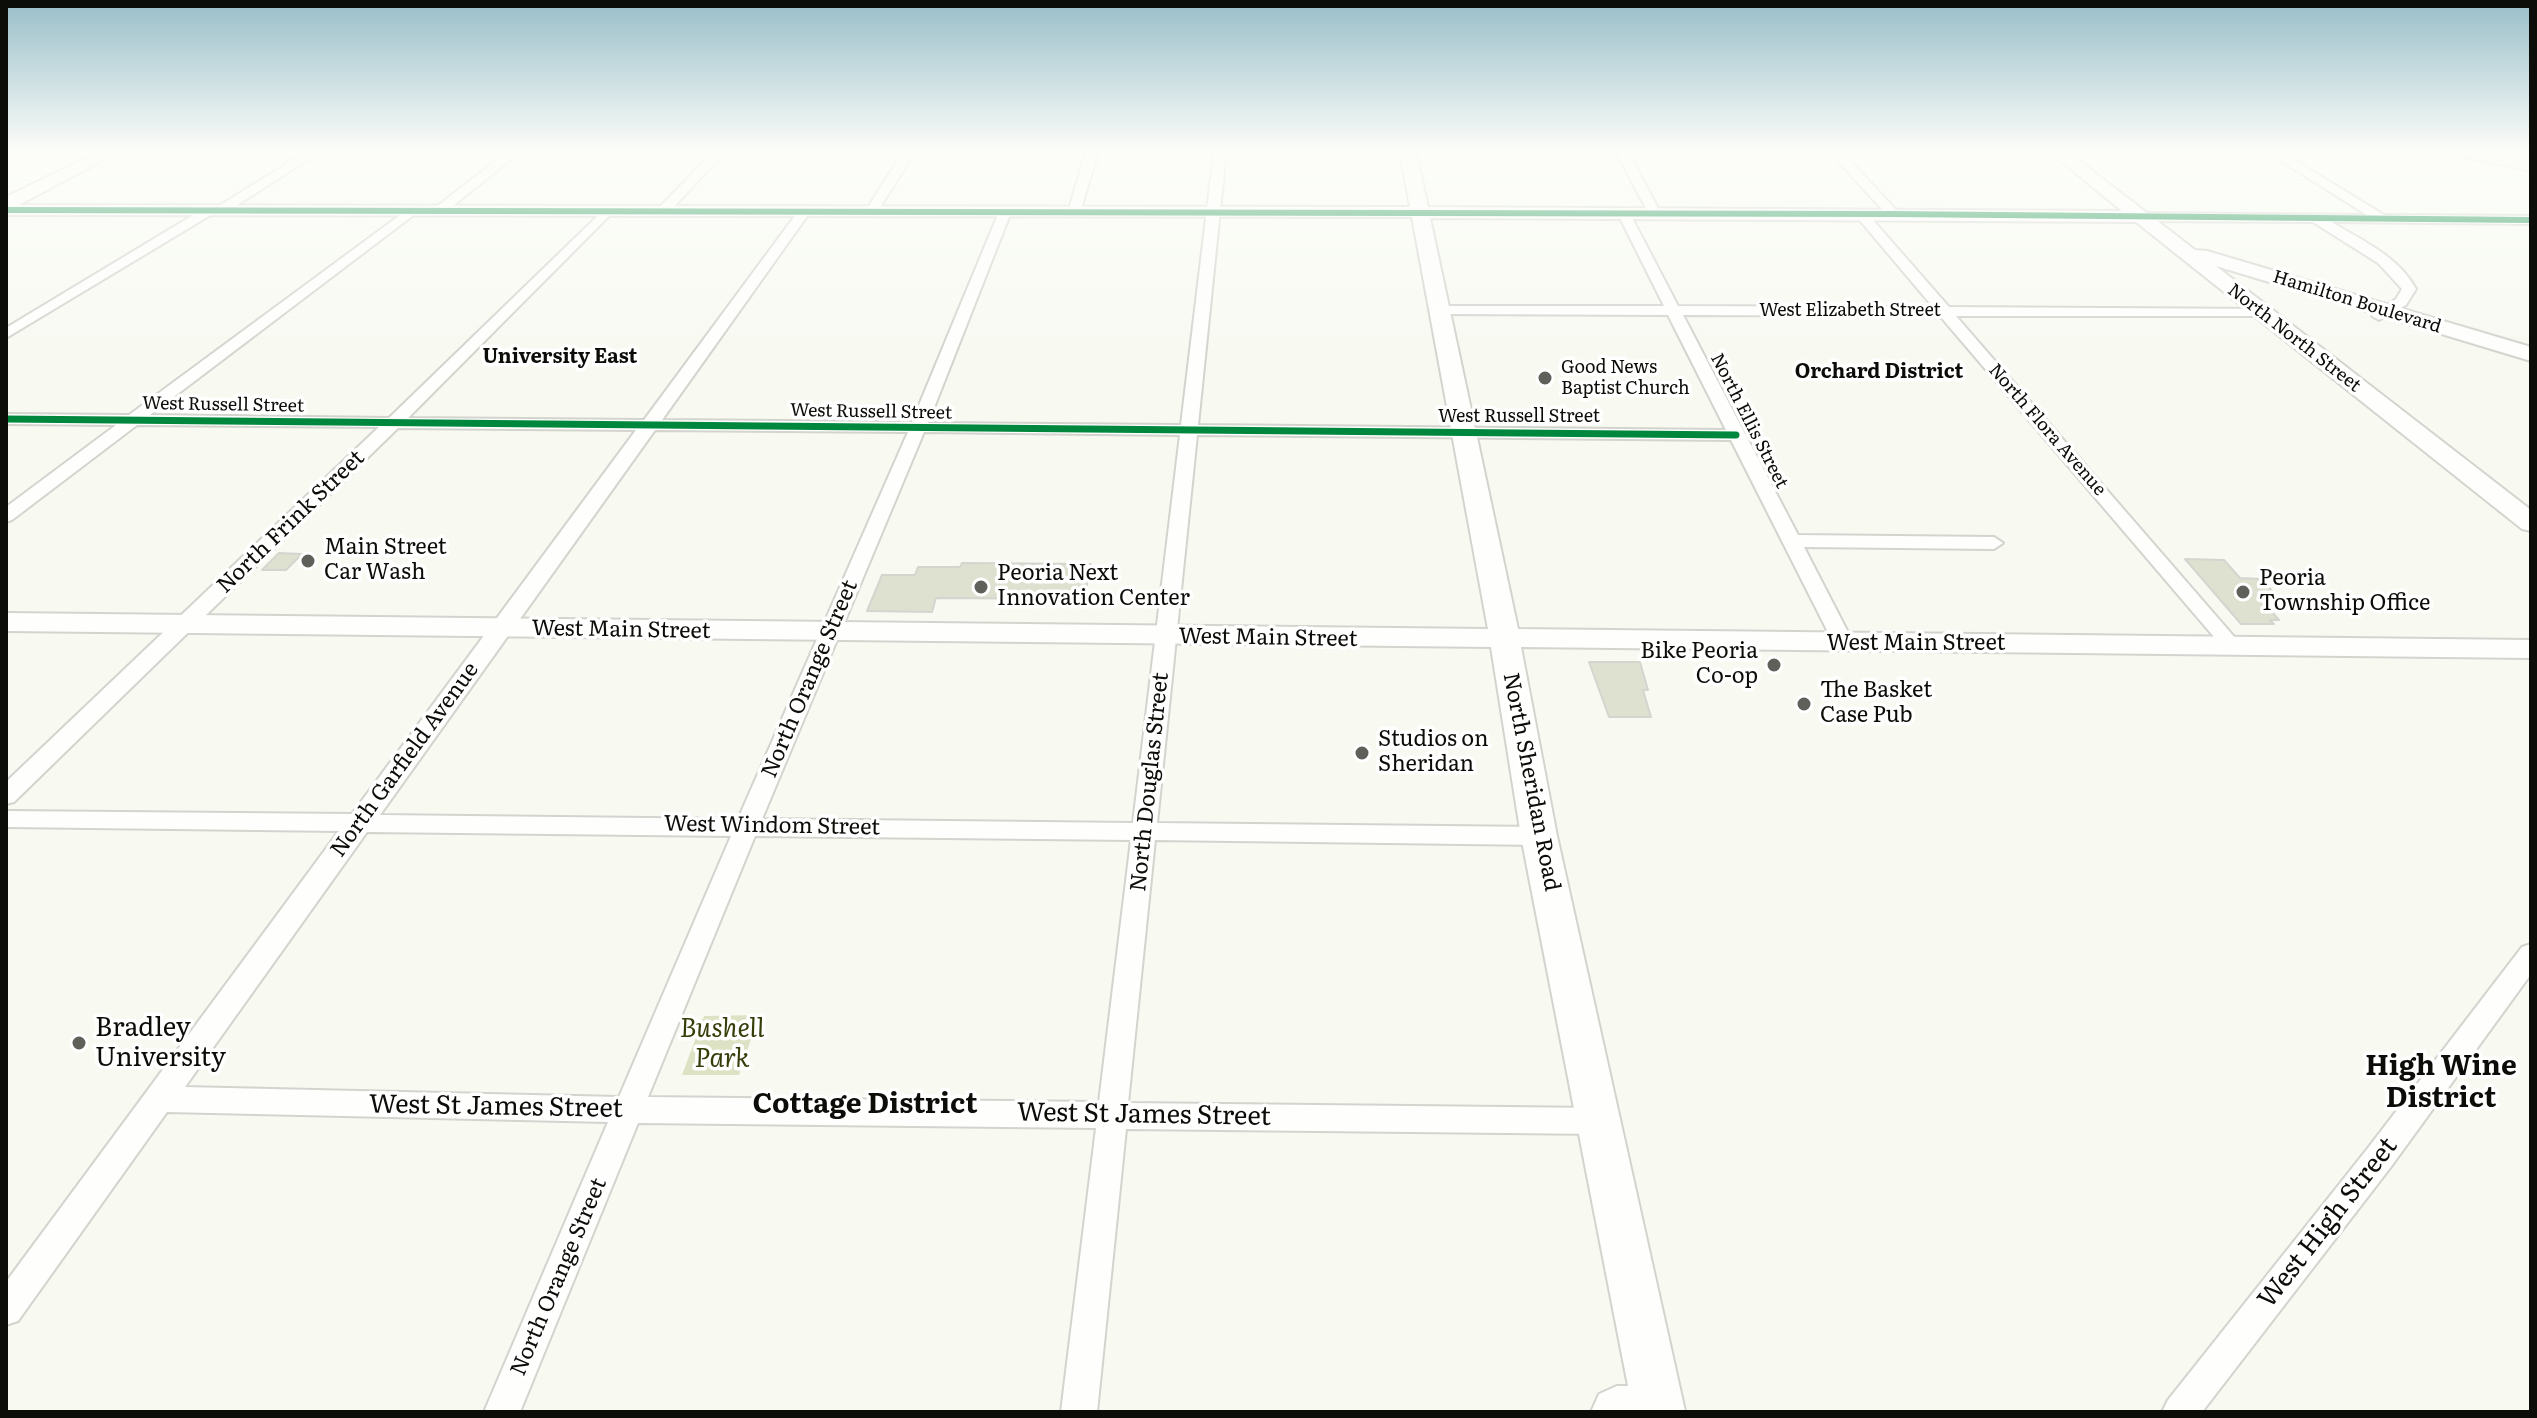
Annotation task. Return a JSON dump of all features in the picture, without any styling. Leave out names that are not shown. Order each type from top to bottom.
[{"type":"street","points":[[6,334],[202,218]]},
{"type":"street","points":[[6,516],[401,218]]},
{"type":"street","name":"North Frink Street","points":[[6,796],[393,423],[600,218]]},
{"type":"street","name":"North Garfield Avenue","points":[[6,1309],[799,218]]},
{"type":"street","name":"North Orange Street","points":[[502,1412],[747,826],[918,428],[1003,218]]},
{"type":"street","name":"North Douglas Street","points":[[1079,1412],[1212,218]]},
{"type":"street","name":"North Sheridan Road","points":[[1419,218],[1505,640],[1539,836],[1659,1412]]},
{"type":"street","name":"North Ellis Street","points":[[1626,218],[1844,644]]},
{"type":"street","name":"North Flora Avenue","points":[[1865,218],[2233,647]]},
{"type":"street","name":"North North Street","points":[[2142,218],[2531,523]]},
{"type":"street","points":[[2244,218],[2531,220]]},
{"type":"street","points":[[2317,219],[2395,270],[2406,281],[2407,294],[2383,314]]},
{"type":"street","name":"Hamilton Boulevard","points":[[2190,256],[2531,362]]},
{"type":"street","name":"West Elizabeth Street","points":[[1438,310],[2262,312]]},
{"type":"street","name":"Hamilton Boulevard","points":[[2383,314],[2531,354]]},
{"type":"street","name":"West Russell Street","points":[[6,419],[1736,435]]},
{"type":"street","points":[[1793,541],[1994,543]]},
{"type":"street","name":"West Main Street","points":[[6,622],[1165,637],[2531,649]]},
{"type":"street","name":"West Windom Street","points":[[6,819],[1539,836]]},
{"type":"street","name":"West High Street","points":[[2180,1412],[2369,1170],[2531,954]]},
{"type":"street","name":"West St James Street","points":[[160,1099],[629,1110],[1600,1121]]},
{"type":"street","points":[[1617,1412],[1659,1412]]},
{"type":"green space","name":"Bushell Park","points":[[759,1015],[739,1075],[682,1075],[704,1016]]},
{"type":"building","points":[[279,553],[302,554],[286,570],[262,570]]},
{"type":"building","name":"Peoria Township Office","points":[[2185,559],[2224,560],[2240,578],[2261,579],[2285,605],[2265,604],[2279,620],[2270,620],[2274,624],[2241,624]]},
{"type":"building","name":"Peoria Next Innovation Center","points":[[962,563],[1091,564],[1084,599],[936,598],[932,612],[867,611],[882,575],[915,575],[918,567],[960,567]]},
{"type":"building","points":[[1589,662],[1640,662],[1648,690],[1643,690],[1651,717],[1609,717]]},
{"type":"cycle path","points":[[2337,218],[2531,220]]},
{"type":"cycle path","points":[[6,419],[1736,435]]},
{"type":"place","name":"Good News Baptist Church","points":[[1545,378]]},
{"type":"place","name":"Main Street Car Wash","points":[[308,561]]},
{"type":"place","name":"Peoria Next Innovation Center","points":[[981,587]]},
{"type":"place","name":"Peoria Township Office","points":[[2243,592]]},
{"type":"place","name":"Bike Peoria Co-op","points":[[1774,665]]},
{"type":"place","name":"The Basket Case Pub","points":[[1804,704]]},
{"type":"place","name":"Studios on Sheridan","points":[[1362,753]]},
{"type":"place","name":"Bradley University","points":[[79,1043]]},
{"type":"district","name":"University East","points":[[560,357]]},
{"type":"district","name":"Orchard District","points":[[1879,372]]},
{"type":"district","name":"High Wine District","points":[[2441,1083]]},
{"type":"district","name":"Cottage District","points":[[865,1105]]}]
